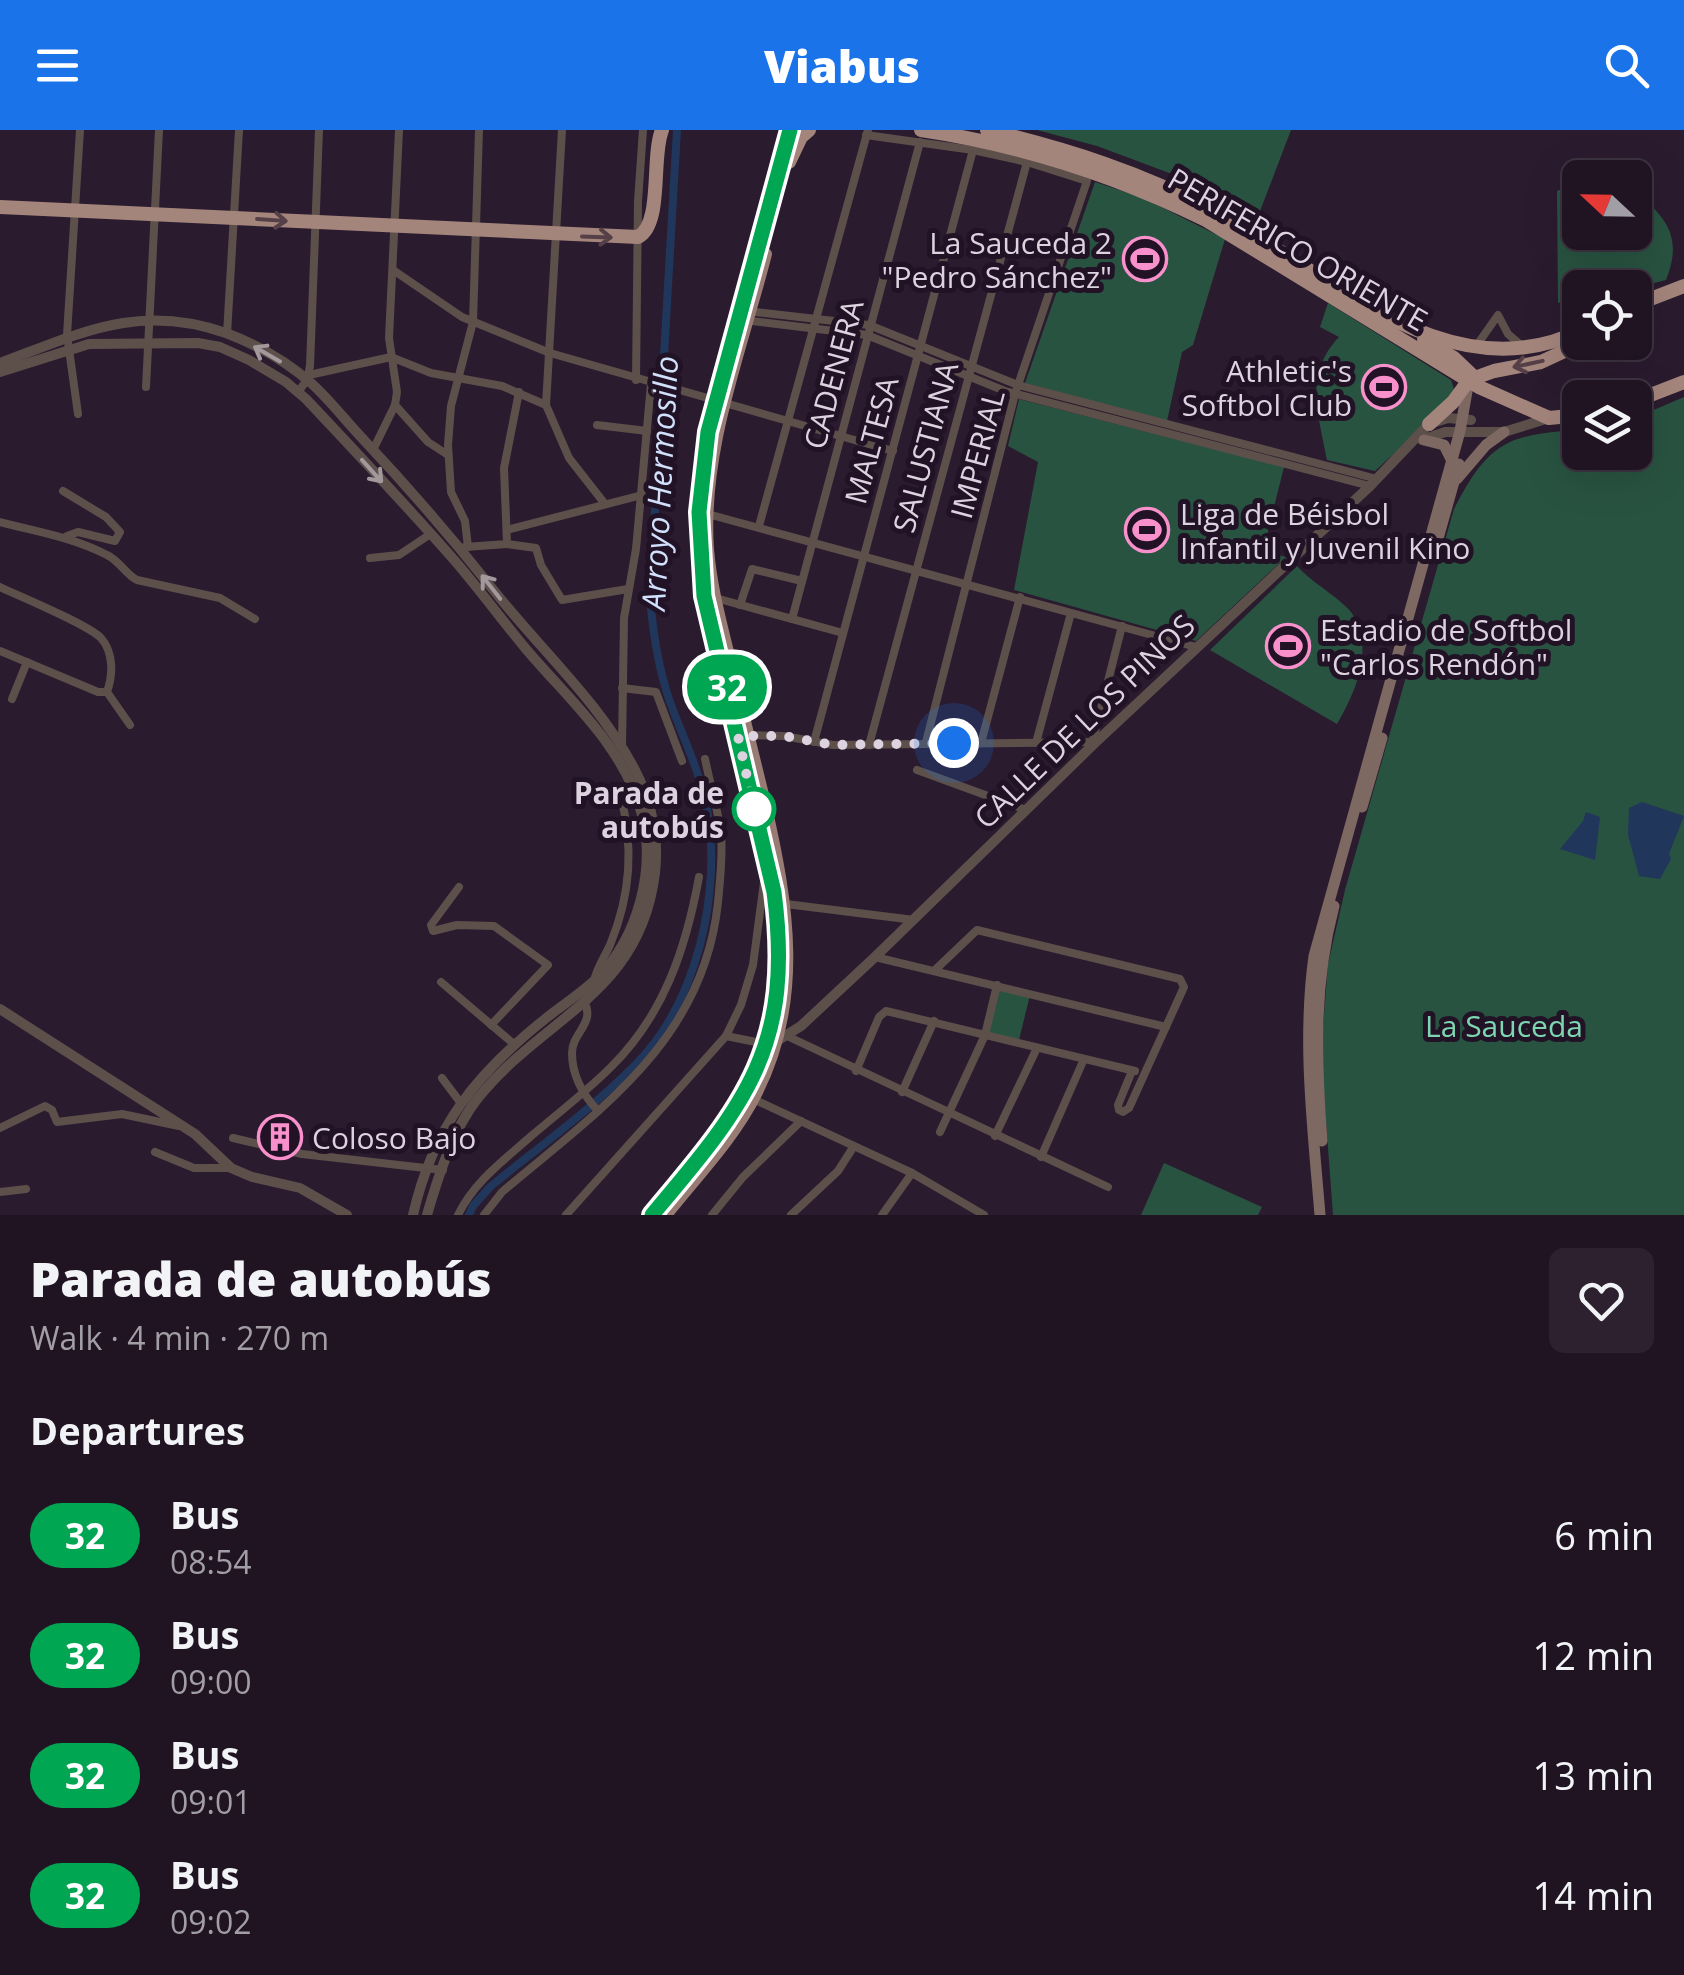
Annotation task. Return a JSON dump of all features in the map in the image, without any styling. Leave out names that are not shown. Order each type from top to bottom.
[{"type":"highway","points":[[0,207],[638,238],[646,234],[651,222],[657,144],[662,130]]},
{"type":"highway","points":[[789,162],[809,130]]},
{"type":"highway","name":"PERIFERICO ORIENTE","points":[[987,130],[1097,159],[1149,180],[1215,212],[1408,329],[1474,348],[1524,348],[1562,336]]},
{"type":"highway","name":"PERIFERICO ORIENTE","points":[[920,136],[1031,151],[1159,196],[1206,220],[1475,382],[1549,418]]},
{"type":"highway","points":[[1652,299],[1680,288]]},
{"type":"highway","points":[[1652,304],[1680,288]]},
{"type":"highway","points":[[1408,329],[1454,358],[1475,382]]},
{"type":"highway","points":[[1429,424],[1475,382],[1562,352]]},
{"type":"highway","points":[[1652,395],[1684,382]]},
{"type":"highway","points":[[1549,418],[1562,416]]},
{"type":"main road","points":[[660,1213],[731,1134],[776,1041],[789,980],[786,904],[710,597],[704,513],[722,403],[790,130]]},
{"type":"main road","points":[[745,315],[798,130]]},
{"type":"main road","points":[[1328,1215],[1316,1048],[1322,955],[1454,482],[1475,382]]},
{"type":"main road","points":[[1320,1215],[1308,1055],[1314,956],[1452,461],[1466,426]]},
{"type":"main road","points":[[1454,482],[1486,445],[1504,432]]},
{"type":"main road","points":[[1424,440],[1444,445],[1452,461]]},
{"type":"main road","points":[[743,736],[778,927],[776,1041]]},
{"type":"street","points":[[78,414],[68,335],[80,130]]},
{"type":"street","points":[[146,387],[159,130]]},
{"type":"street","points":[[227,334],[239,130]]},
{"type":"street","points":[[298,392],[308,377],[319,130]]},
{"type":"street","points":[[373,450],[395,405],[391,357],[400,130]]},
{"type":"street","points":[[465,547],[463,515],[451,492],[448,455],[451,406],[474,322],[480,130]]},
{"type":"street","points":[[562,130],[546,405],[568,458],[606,504]]},
{"type":"street","points":[[636,380],[643,130]]},
{"type":"street","points":[[759,526],[867,133],[920,136],[1027,162]]},
{"type":"street","name":"CADENERA","points":[[792,619],[920,136]]},
{"type":"street","name":"MALTESA","points":[[814,742],[974,150]]},
{"type":"street","name":"IMPERIAL","points":[[926,742],[1017,389],[1087,181],[1027,162]]},
{"type":"street","name":"SALUSTIANA","points":[[869,745],[1027,162]]},
{"type":"street","points":[[393,270],[474,322],[550,353],[893,451]]},
{"type":"street","points":[[745,315],[868,330],[920,343],[1017,389]]},
{"type":"street","points":[[1474,348],[1498,316],[1508,334],[1524,348]]},
{"type":"street","points":[[1,363],[68,335],[112,324],[148,321],[189,324],[227,334],[308,377],[465,547],[530,634],[602,718],[643,788],[650,812],[655,872],[646,914],[633,942],[609,980],[514,1045],[460,1102],[426,1166],[413,1215]]},
{"type":"street","points":[[868,330],[967,377],[1374,482]]},
{"type":"street","points":[[1,363],[99,342],[198,343],[220,347],[249,360],[298,392],[430,535],[612,749],[642,813],[647,848],[639,902],[617,953],[582,998],[476,1100],[461,1126],[427,1215]]},
{"type":"street","points":[[308,377],[391,357],[431,372],[519,392],[546,405]]},
{"type":"street","points":[[622,747],[628,589],[642,496],[651,384]]},
{"type":"street","points":[[507,544],[504,468],[519,392]]},
{"type":"street","points":[[395,405],[428,442],[448,455]]},
{"type":"street","points":[[1429,424],[1443,419],[1504,432],[1549,418]]},
{"type":"street","name":"CALLE DE LOS PINOS","points":[[776,1041],[875,957],[1094,741],[1374,482],[1429,424]]},
{"type":"street","points":[[597,425],[647,431]]},
{"type":"street","points":[[1407,447],[1466,426]]},
{"type":"street","points":[[63,492],[106,518],[120,532],[115,541],[78,532],[67,536]]},
{"type":"street","points":[[506,530],[642,496]]},
{"type":"street","points":[[704,513],[1196,647]]},
{"type":"street","points":[[0,522],[67,536],[117,560],[128,575],[138,580],[220,598],[255,619]]},
{"type":"street","points":[[370,558],[390,558],[406,552],[430,535]]},
{"type":"street","points":[[465,547],[507,544],[536,548],[541,565],[562,600],[628,589]]},
{"type":"street","points":[[740,604],[752,568],[802,581]]},
{"type":"street","points":[[0,587],[105,643],[111,662],[107,692],[130,726]]},
{"type":"street","points":[[710,597],[843,633]]},
{"type":"street","points":[[981,743],[1020,597]]},
{"type":"street","points":[[1036,743],[1072,613]]},
{"type":"street","points":[[743,736],[869,745],[1094,741],[1122,626]]},
{"type":"street","points":[[521,643],[530,634]]},
{"type":"street","points":[[0,651],[98,692],[107,692]]},
{"type":"street","points":[[12,700],[27,662]]},
{"type":"street","points":[[622,688],[656,692],[682,761]]},
{"type":"street","points":[[484,1215],[502,1192],[638,1075],[686,1009],[709,953],[721,873],[720,833],[705,760]]},
{"type":"street","points":[[917,770],[1026,810]]},
{"type":"street","points":[[594,981],[628,885],[629,831],[620,793]]},
{"type":"street","points":[[566,1215],[726,1036],[748,985],[764,882],[769,874]]},
{"type":"street","points":[[458,1215],[479,1183],[625,1052],[658,1006],[680,956],[699,876]]},
{"type":"street","points":[[460,887],[431,925],[432,932],[457,925],[494,926],[548,965],[492,1025]]},
{"type":"street","points":[[786,904],[914,920]]},
{"type":"street","points":[[935,970],[978,930],[1182,980],[1184,987],[1123,1112],[1118,1104],[1132,1071]]},
{"type":"street","points":[[875,957],[1166,1027]]},
{"type":"street","points":[[441,982],[514,1045]]},
{"type":"street","points":[[940,1132],[985,1036],[997,986]]},
{"type":"street","points":[[582,998],[588,1019],[572,1054],[582,1093],[598,1111]]},
{"type":"street","points":[[0,1010],[204,1140],[231,1168],[300,1188],[347,1215]]},
{"type":"street","points":[[856,1071],[884,1012],[1144,1074]]},
{"type":"street","points":[[902,1092],[934,1021]]},
{"type":"street","points":[[726,1036],[776,1041],[856,1071],[1108,1188]]},
{"type":"street","points":[[995,1136],[1037,1048]]},
{"type":"street","points":[[1041,1157],[1084,1059]]},
{"type":"street","points":[[442,1078],[460,1102]]},
{"type":"street","points":[[749,1097],[912,1173],[984,1215]]},
{"type":"street","points":[[0,1128],[45,1106],[52,1110],[56,1122],[122,1114],[183,1127]]},
{"type":"street","points":[[712,1215],[743,1177],[801,1122]]},
{"type":"street","points":[[233,1138],[302,1154],[443,1170]]},
{"type":"street","points":[[791,1215],[838,1171],[854,1146]]},
{"type":"street","points":[[155,1152],[194,1168],[231,1168]]},
{"type":"street","points":[[882,1215],[912,1173]]},
{"type":"street","points":[[0,1192],[26,1189]]},
{"type":"street","points":[[962,1215],[969,1204]]},
{"type":"green space","points":[[1037,130],[1291,130],[1257,219],[1172,174],[1097,146]]},
{"type":"green space","points":[[1095,182],[1143,198],[1225,239],[1193,345],[1182,352],[1167,421],[1025,383]]},
{"type":"green space","points":[[1562,189],[1562,250],[1652,250],[1652,207],[1672,240],[1666,280],[1652,284],[1652,270],[1562,270],[1562,304],[1558,302],[1557,191]]},
{"type":"green space","name":"Athletic's Softbol Club","points":[[1328,303],[1451,380],[1455,392],[1452,400],[1375,471],[1327,460],[1317,380],[1328,351],[1339,337],[1320,327]]},
{"type":"green space","name":"La Sauceda","points":[[1684,397],[1684,1215],[1333,1215],[1321,1054],[1328,964],[1345,890],[1454,509],[1490,456],[1502,446],[1534,435],[1562,431],[1562,470],[1652,470],[1652,411]]},
{"type":"green space","name":"Liga de Béisbol Infantil y Juvenil Kino","points":[[1019,399],[1284,467],[1263,551],[1286,557],[1196,641],[1014,590],[1038,462],[1008,446]]},
{"type":"green space","name":"Estadio de Softbol \"Carlos Rendón\"","points":[[1297,566],[1351,612],[1362,640],[1356,684],[1337,724],[1210,650]]},
{"type":"green space","points":[[1000,987],[1030,995],[1019,1040],[988,1033]]},
{"type":"green space","points":[[1164,1163],[1262,1207],[1258,1215],[1141,1215]]},
{"type":"water","points":[[1642,802],[1684,816],[1669,854],[1671,859],[1660,879],[1639,876],[1628,835],[1629,808]]},
{"type":"water","points":[[1586,812],[1600,817],[1595,860],[1560,849]]},
{"type":"waterway","name":"Arroyo Hermosillo","points":[[469,1215],[491,1186],[602,1097],[657,1039],[689,978],[707,910],[711,875],[707,809],[662,676],[650,598],[677,130]]},
{"type":"bus line","name":"32","points":[[652,1215],[745,1095],[766,1044],[780,984],[774,892],[704,596],[699,512],[708,432],[790,130]]},
{"type":"place","name":"La Sauceda 2 \"Pedro Sánchez\"","points":[[1145,259]]},
{"type":"place","name":"Athletic's Softbol Club","points":[[1384,387]]},
{"type":"place","name":"Liga de Béisbol Infantil y Juvenil Kino","points":[[1147,530]]},
{"type":"place","name":"Estadio de Softbol \"Carlos Rendón\"","points":[[1288,646]]},
{"type":"place","name":"Parada de autobús","points":[[754,809]]},
{"type":"place","name":"Coloso Bajo","points":[[280,1137]]},
{"type":"route","points":[[754,809],[738,736],[784,736],[833,745],[954,743]]}]
